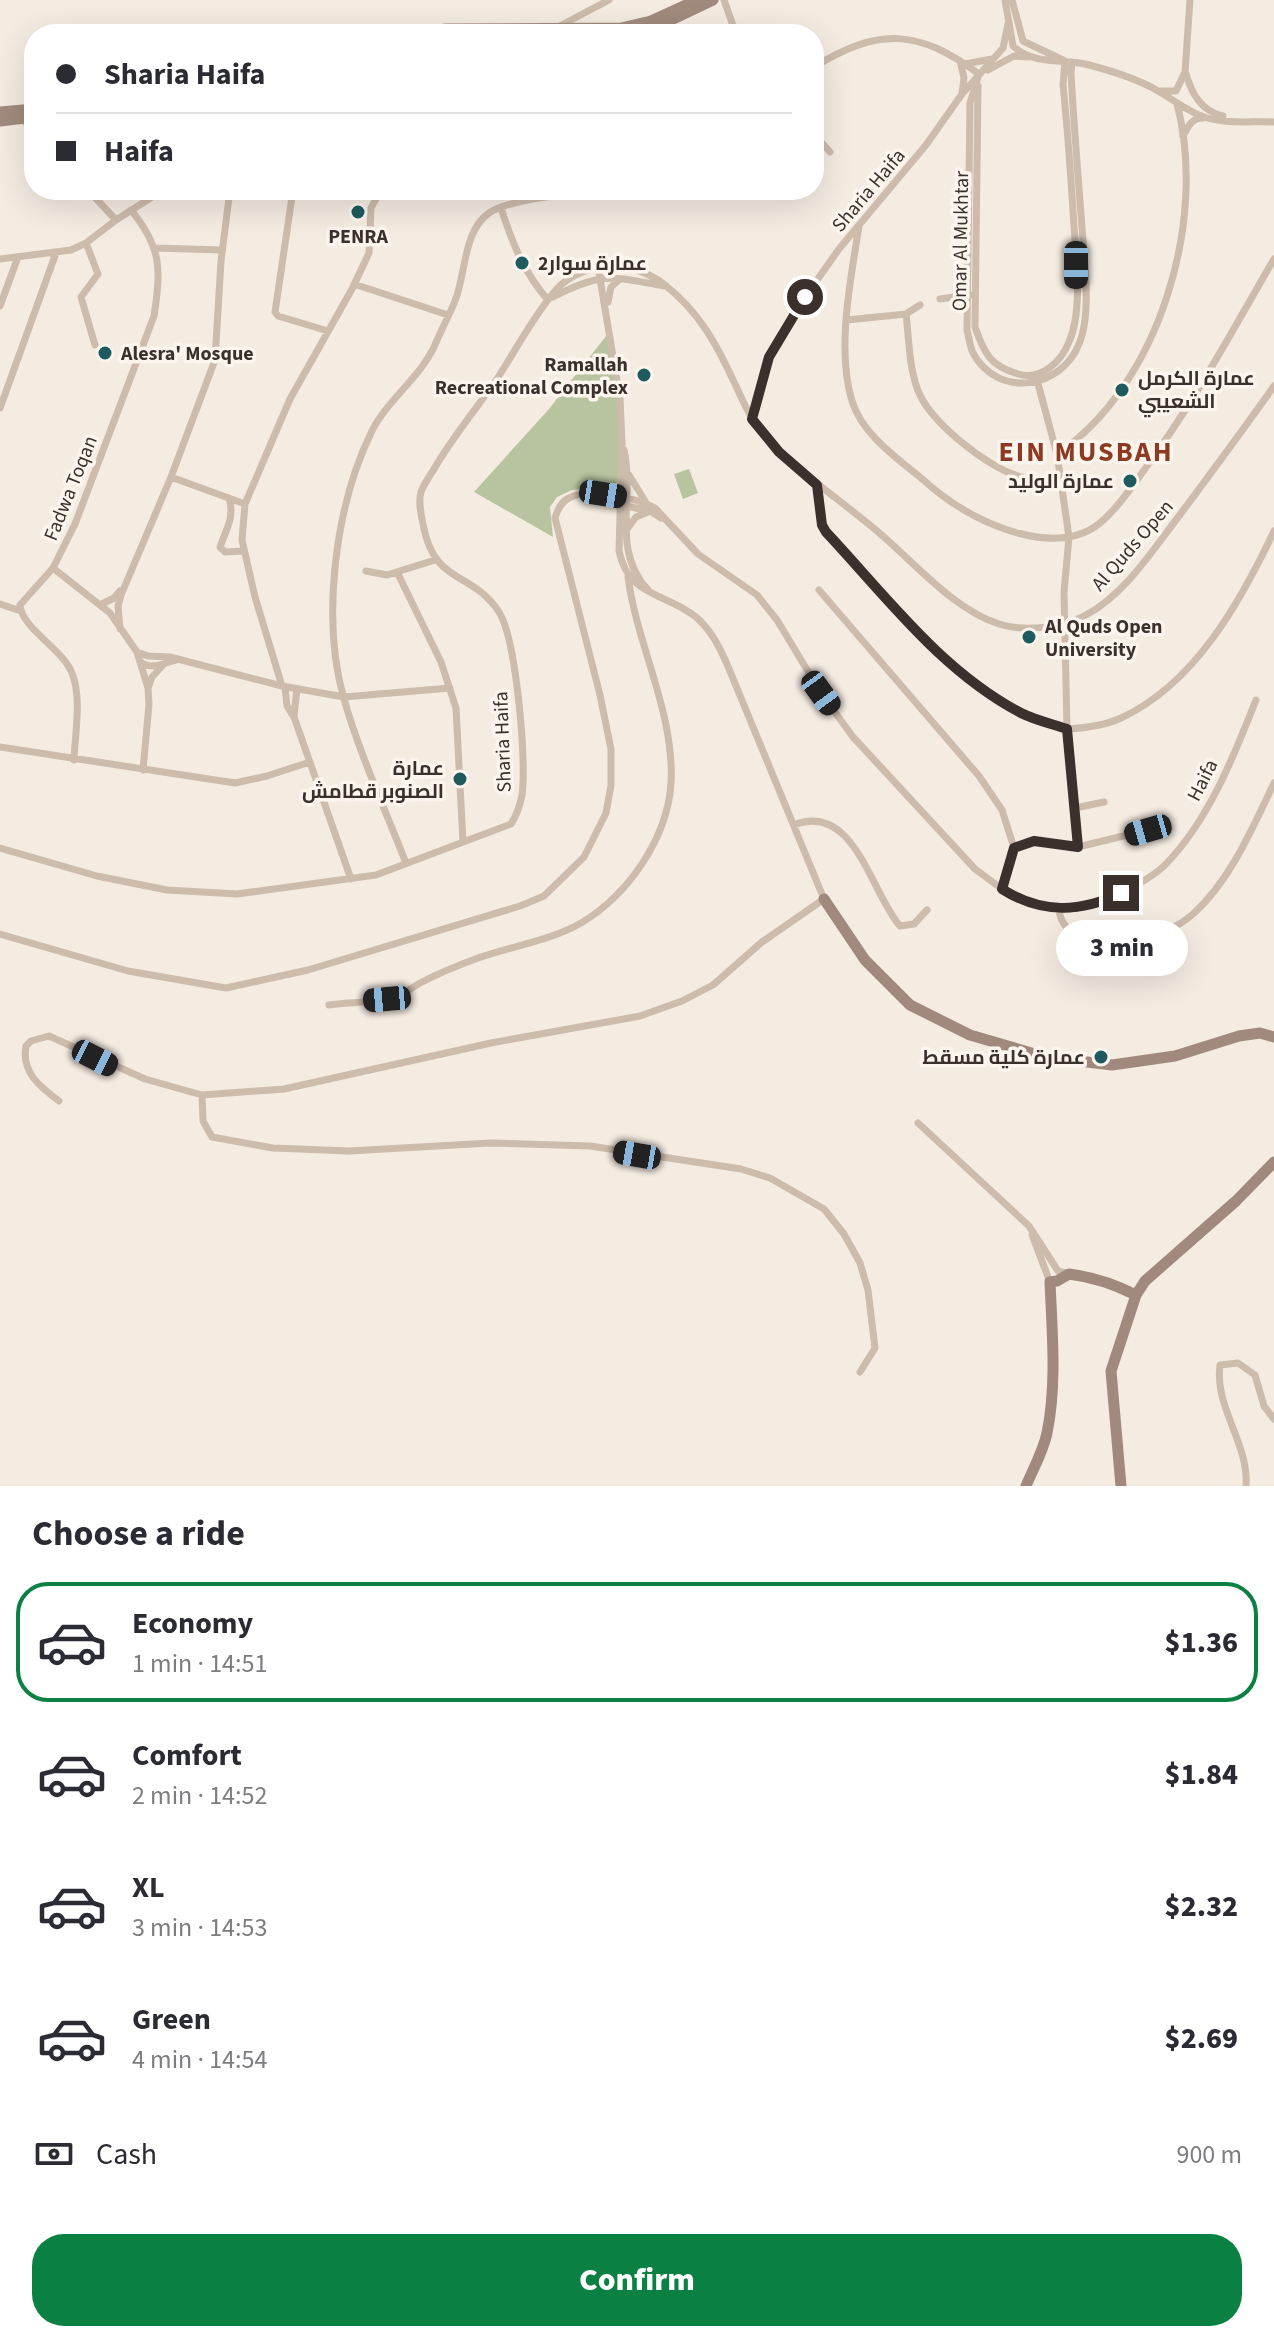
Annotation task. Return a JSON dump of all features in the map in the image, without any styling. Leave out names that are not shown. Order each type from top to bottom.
[{"type":"street","points":[[564,24],[609,0]]},
{"type":"street","points":[[638,24],[697,0]]},
{"type":"street","points":[[668,24],[713,0]]},
{"type":"street","points":[[724,0],[732,24]]},
{"type":"street","points":[[1005,0],[1015,53]]},
{"type":"street","points":[[1012,0],[1019,35],[1015,53]]},
{"type":"street","points":[[1050,61],[1059,72],[1063,85],[1076,265],[1076,313],[1071,340],[1060,359],[1025,385],[987,372],[972,352],[967,330],[972,294],[970,103],[979,74],[1015,53],[1108,70],[1171,93],[1176,91],[1185,72],[1190,0]]},
{"type":"street","points":[[962,62],[995,58],[1003,48],[1008,24]]},
{"type":"street","points":[[1019,35],[1028,45],[1069,62]]},
{"type":"street","points":[[824,62],[856,44],[888,39],[933,45],[979,74]]},
{"type":"street","name":"Sharia Haifa","points":[[752,419],[769,357],[805,297],[926,145],[962,94],[995,58]]},
{"type":"street","points":[[962,62],[962,94]]},
{"type":"street","points":[[1063,85],[1069,62]]},
{"type":"street","points":[[1036,377],[1050,379],[1065,367],[1080,343],[1085,315],[1069,62]]},
{"type":"street","points":[[1185,72],[1191,91],[1205,109],[1217,115],[1258,122]]},
{"type":"street","name":"Omar Al Mukhtar","points":[[972,294],[979,74]]},
{"type":"street","points":[[1157,90],[1206,118]]},
{"type":"street","points":[[957,102],[964,99],[970,103]]},
{"type":"street","points":[[1057,454],[1075,441],[1103,412],[1152,335],[1166,303],[1181,248],[1186,181],[1177,104]]},
{"type":"street","points":[[0,112],[24,110]]},
{"type":"street","points":[[1183,136],[1190,123],[1197,118],[1239,123],[1274,122]]},
{"type":"street","points":[[0,121],[24,119]]},
{"type":"street","points":[[824,145],[830,152]]},
{"type":"street","points":[[97,200],[116,220]]},
{"type":"street","points":[[0,259],[56,253],[86,243],[147,200]]},
{"type":"street","points":[[120,629],[118,606],[215,360],[229,200]]},
{"type":"street","points":[[292,200],[275,312],[278,316],[328,331]]},
{"type":"street","points":[[351,879],[294,717],[287,706],[242,540],[245,504],[290,399],[369,253],[371,208],[375,200]]},
{"type":"street","points":[[406,863],[344,697],[335,638],[333,591],[343,509],[371,431],[432,351],[455,301],[471,239],[479,222],[491,211],[533,200]]},
{"type":"street","points":[[501,208],[518,255],[532,281],[548,300]]},
{"type":"street","name":"Fadwa Toqan","points":[[21,611],[24,598],[53,568],[75,524],[154,316],[159,284],[155,248],[148,231],[131,210]]},
{"type":"street","points":[[859,226],[848,292],[847,320],[849,389],[858,416],[873,436],[942,496],[980,518],[1017,533],[1049,539],[1069,537],[1099,524],[1135,483],[1189,405],[1274,259]]},
{"type":"street","points":[[86,243],[98,274],[81,297],[95,345]]},
{"type":"street","points":[[155,248],[222,250]]},
{"type":"street","points":[[0,408],[56,253]]},
{"type":"street","points":[[0,306],[18,257]]},
{"type":"street","points":[[366,571],[387,575],[435,560],[426,541],[421,491],[457,431],[492,386],[559,286],[598,267],[621,266],[658,279],[692,309],[715,341],[752,419]]},
{"type":"street","points":[[598,267],[617,371],[627,470],[647,503],[673,528]]},
{"type":"street","points":[[548,300],[577,284],[601,279],[624,278],[666,286]]},
{"type":"street","points":[[607,312],[611,287],[624,278]]},
{"type":"street","points":[[354,284],[448,315]]},
{"type":"street","points":[[577,284],[592,285],[602,297],[607,312]]},
{"type":"street","points":[[940,299],[972,294]]},
{"type":"street","points":[[847,320],[906,314],[920,305]]},
{"type":"street","points":[[906,314],[912,370],[917,390],[929,411],[965,444],[1002,470],[1035,480],[1061,480]]},
{"type":"street","points":[[1036,377],[1057,454],[1069,537],[1065,562],[1067,729],[1078,847]]},
{"type":"street","name":"Al Quds Open","points":[[752,419],[779,452],[873,527],[955,600],[998,623],[1024,627],[1065,624],[1107,602],[1160,542],[1274,386]]},
{"type":"street","points":[[622,444],[620,478],[624,501]]},
{"type":"street","points":[[329,1005],[399,995],[476,959],[579,924],[602,908],[628,882],[649,853],[665,816],[671,785],[670,747],[632,611],[627,575],[619,551],[627,470]]},
{"type":"street","points":[[171,477],[245,504]]},
{"type":"street","points":[[603,497],[617,487],[620,478]]},
{"type":"street","points":[[817,485],[822,525],[826,532],[925,642],[969,679],[1021,713],[1067,729],[1094,727],[1122,718],[1158,695],[1187,668],[1223,625],[1274,531]]},
{"type":"street","points":[[0,934],[128,971],[226,988],[308,970],[544,896],[584,857],[606,813],[611,785],[611,749],[600,695],[555,518],[559,506],[569,498],[584,495],[647,503]]},
{"type":"street","points":[[603,497],[623,527],[634,571],[654,595]]},
{"type":"street","points":[[229,498],[231,526],[220,547],[225,552],[244,551]]},
{"type":"street","points":[[624,501],[652,512],[673,528]]},
{"type":"street","points":[[623,527],[636,517],[652,512]]},
{"type":"street","name":"Haifa","points":[[673,528],[698,554],[757,595],[777,620],[821,693],[853,737],[975,869],[1020,901],[1059,909],[1086,907],[1104,901],[1162,868],[1199,819],[1256,700]]},
{"type":"street","name":"Sharia Haifa","points":[[0,848],[97,876],[167,890],[237,894],[376,875],[511,824],[523,791],[519,707],[508,631],[498,610],[482,592],[435,560]]},
{"type":"street","points":[[53,568],[110,613],[144,665],[178,660]]},
{"type":"street","points":[[397,572],[441,662],[456,708],[463,842]]},
{"type":"street","points":[[627,575],[639,588],[693,615],[708,628],[727,664],[824,899],[865,960],[910,1005],[970,1035],[1045,1057],[1112,1065],[1175,1056],[1239,1036],[1260,1033],[1274,1037]]},
{"type":"street","points":[[100,605],[114,598],[125,587]]},
{"type":"street","points":[[819,590],[979,776],[1002,810],[1014,848],[1002,889]]},
{"type":"street","points":[[0,604],[21,611],[71,670],[77,693],[74,760]]},
{"type":"street","points":[[138,656],[178,660],[283,687],[344,697],[450,688]]},
{"type":"street","points":[[138,656],[148,688]]},
{"type":"street","points":[[143,770],[148,688],[152,677],[165,663]]},
{"type":"street","points":[[294,717],[297,689]]},
{"type":"street","points":[[0,747],[235,783],[310,762]]},
{"type":"street","points":[[1059,909],[1061,922],[1075,935],[1106,948],[1137,946],[1180,924],[1209,897],[1231,865],[1274,783]]},
{"type":"street","points":[[1075,808],[1104,802]]},
{"type":"street","points":[[794,825],[807,820],[820,820],[833,826],[853,844],[900,926],[914,924],[927,910]]},
{"type":"street","points":[[1014,848],[1034,841],[1078,847],[1148,830]]},
{"type":"street","points":[[59,1101],[34,1079],[25,1061],[26,1046],[41,1037],[57,1039],[145,1079],[202,1095],[284,1089],[479,1045],[640,1016],[682,1001],[713,985],[762,942],[824,899]]},
{"type":"street","points":[[202,1095],[203,1121],[212,1137],[273,1148],[349,1151],[529,1142],[590,1146],[741,1169],[770,1178],[824,1209],[844,1234],[860,1263],[868,1290],[875,1348],[860,1372]]},
{"type":"street","points":[[918,1123],[1029,1226],[1058,1271],[1105,1281],[1136,1295]]},
{"type":"street","points":[[1121,1486],[1111,1371],[1136,1295],[1156,1270],[1236,1201],[1274,1162]]},
{"type":"street","points":[[1029,1226],[1054,1282],[1059,1372],[1055,1426],[1049,1451],[1033,1486]]},
{"type":"street","points":[[1054,1282],[1069,1274]]},
{"type":"street","points":[[1026,1486],[1048,1425],[1054,1282]]},
{"type":"street","points":[[1246,1486],[1247,1476],[1237,1435],[1217,1382],[1220,1365],[1238,1363],[1255,1375],[1264,1406],[1274,1419]]},
{"type":"green space","points":[[610,331],[619,383],[620,478],[608,493],[603,494],[593,488],[572,490],[557,497],[550,507],[553,537],[474,492],[549,409]]},
{"type":"green space","points":[[689,469],[698,493],[683,499],[674,474]]},
{"type":"place","name":"PENRA","points":[[358,212]]},
{"type":"place","name":"عمارة سوار2","points":[[522,263]]},
{"type":"place","name":"Alesra' Mosque","points":[[105,353]]},
{"type":"place","name":"Ramallah Recreational Complex","points":[[644,375]]},
{"type":"place","name":"عمارة الكرمل الشعيبي","points":[[1122,390]]},
{"type":"place","name":"عمارة الوليد","points":[[1130,481]]},
{"type":"place","name":"Al Quds Open University","points":[[1029,637]]},
{"type":"place","name":"عمارة الصنوبر قطامش","points":[[460,779]]},
{"type":"place","name":"عمارة كلية مسقط","points":[[1101,1057]]},
{"type":"district","name":"EIN MUSBAH","points":[[1086,451]]},
{"type":"route","points":[[805,297],[769,357],[752,419],[779,452],[817,485],[822,525],[826,532],[925,642],[969,679],[1021,713],[1067,729],[1078,847],[1034,841],[1014,848],[1002,889],[1020,901],[1049,909],[1086,907],[1121,893]]}]
